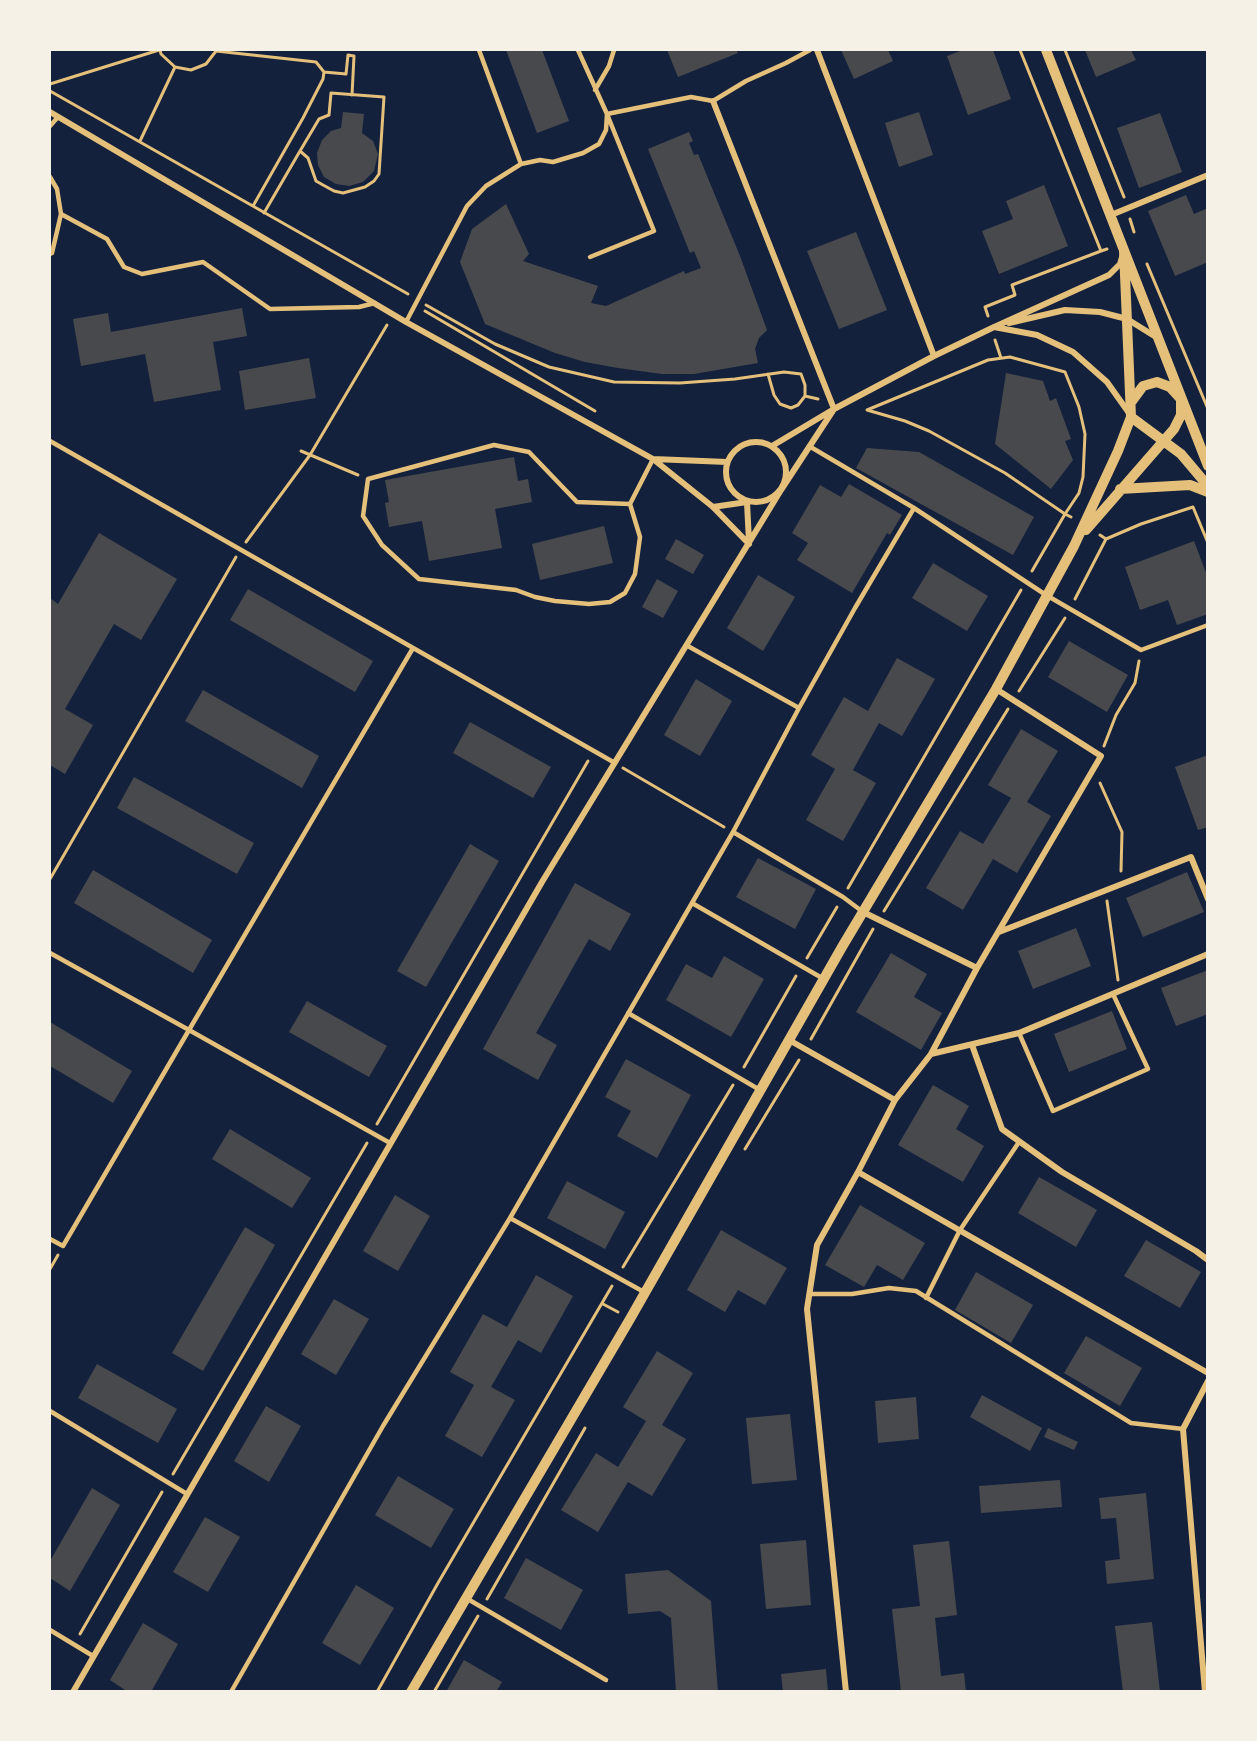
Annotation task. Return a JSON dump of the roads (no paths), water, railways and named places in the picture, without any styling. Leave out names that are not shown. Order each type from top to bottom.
[{"type":"street","points":[[817,50],[934,356]]},
{"type":"street","points":[[1046,50],[1208,466]]},
{"type":"street","points":[[713,101],[833,406]]},
{"type":"street","points":[[50,112],[406,322],[652,459],[713,507],[749,544]]},
{"type":"street","points":[[1111,215],[1208,175]]},
{"type":"street","points":[[411,1692],[645,1292],[863,912],[996,689],[1046,594],[1086,526],[1131,417],[1124,251]]},
{"type":"street","points":[[772,446],[833,406],[842,406],[934,356],[1109,276],[1120,264],[1124,251]]},
{"type":"street","points":[[994,327],[1065,310],[1100,312],[1127,318],[1159,338]]},
{"type":"street","points":[[994,327],[1037,335],[1073,352],[1107,382],[1131,417],[1181,454],[1208,486]]},
{"type":"street","points":[[1086,526],[1173,429],[1181,415],[1181,399],[1170,387],[1157,382],[1143,386],[1132,400]]},
{"type":"street","points":[[73,1692],[542,882],[833,406]]},
{"type":"street","points":[[713,507],[747,502],[758,503],[771,499],[781,490],[786,479],[783,458],[772,446],[756,441],[743,444],[732,452],[727,462],[725,477],[730,490],[747,502]]},
{"type":"street","points":[[652,459],[727,462]]},
{"type":"street","points":[[1120,489],[1190,485],[1208,492]]},
{"type":"street","points":[[747,502],[749,544]]},
{"type":"street","points":[[846,1692],[807,1309],[817,1245],[896,1100],[931,1054],[977,968],[1101,756],[996,689]]},
{"type":"street","points":[[999,933],[1191,857],[1208,899]]},
{"type":"street","points":[[863,912],[977,968]]},
{"type":"street","points":[[931,1054],[1019,1033],[1208,954]]},
{"type":"street","points":[[789,1040],[896,1100]]},
{"type":"street","points":[[972,1045],[1002,1129],[1062,1172],[1208,1260]]},
{"type":"street","points":[[858,1172],[1208,1373]]},
{"type":"street","points":[[1204,1692],[1183,1430],[1208,1381]]},
{"type":"lane","points":[[479,50],[521,164]]},
{"type":"lane","points":[[578,50],[607,114],[654,231],[590,257]]},
{"type":"lane","points":[[595,90],[609,66],[614,50]]},
{"type":"lane","points":[[607,114],[691,97],[713,101],[746,81],[810,50]]},
{"type":"lane","points":[[406,322],[467,206],[486,186],[521,164],[540,160],[553,162],[591,149],[598,144],[606,130],[607,114]]},
{"type":"lane","points":[[50,126],[58,117]]},
{"type":"lane","points":[[50,177],[57,189],[61,214],[50,254]]},
{"type":"lane","points":[[61,214],[107,239],[124,267],[142,274],[203,262],[270,309],[359,308],[375,303]]},
{"type":"lane","points":[[50,441],[615,763]]},
{"type":"lane","points":[[630,504],[577,502],[529,452],[494,445],[368,479],[363,516],[382,545],[419,579],[516,591],[555,601],[610,602],[625,593],[635,574],[640,537],[630,504],[652,459]]},
{"type":"lane","points":[[809,446],[914,508],[1070,609],[1141,650],[1208,625]]},
{"type":"lane","points":[[231,1692],[383,1426],[510,1218],[733,832],[799,708],[914,508]]},
{"type":"lane","points":[[686,645],[799,708]]},
{"type":"lane","points":[[50,1239],[63,1246],[413,648]]},
{"type":"lane","points":[[733,832],[843,897],[863,912]]},
{"type":"lane","points":[[692,903],[824,979]]},
{"type":"lane","points":[[50,952],[390,1143]]},
{"type":"lane","points":[[1019,1033],[1053,1111],[1148,1069],[1117,992]]},
{"type":"lane","points":[[628,1013],[760,1090]]},
{"type":"lane","points":[[926,1298],[960,1230],[1020,1142]]},
{"type":"lane","points":[[510,1218],[645,1292]]},
{"type":"lane","points":[[810,1294],[852,1294],[890,1288],[916,1291],[1131,1423],[1183,1430]]},
{"type":"lane","points":[[50,1411],[187,1494]]},
{"type":"lane","points":[[466,1598],[606,1680]]},
{"type":"lane","points":[[50,1630],[93,1656]]}]
